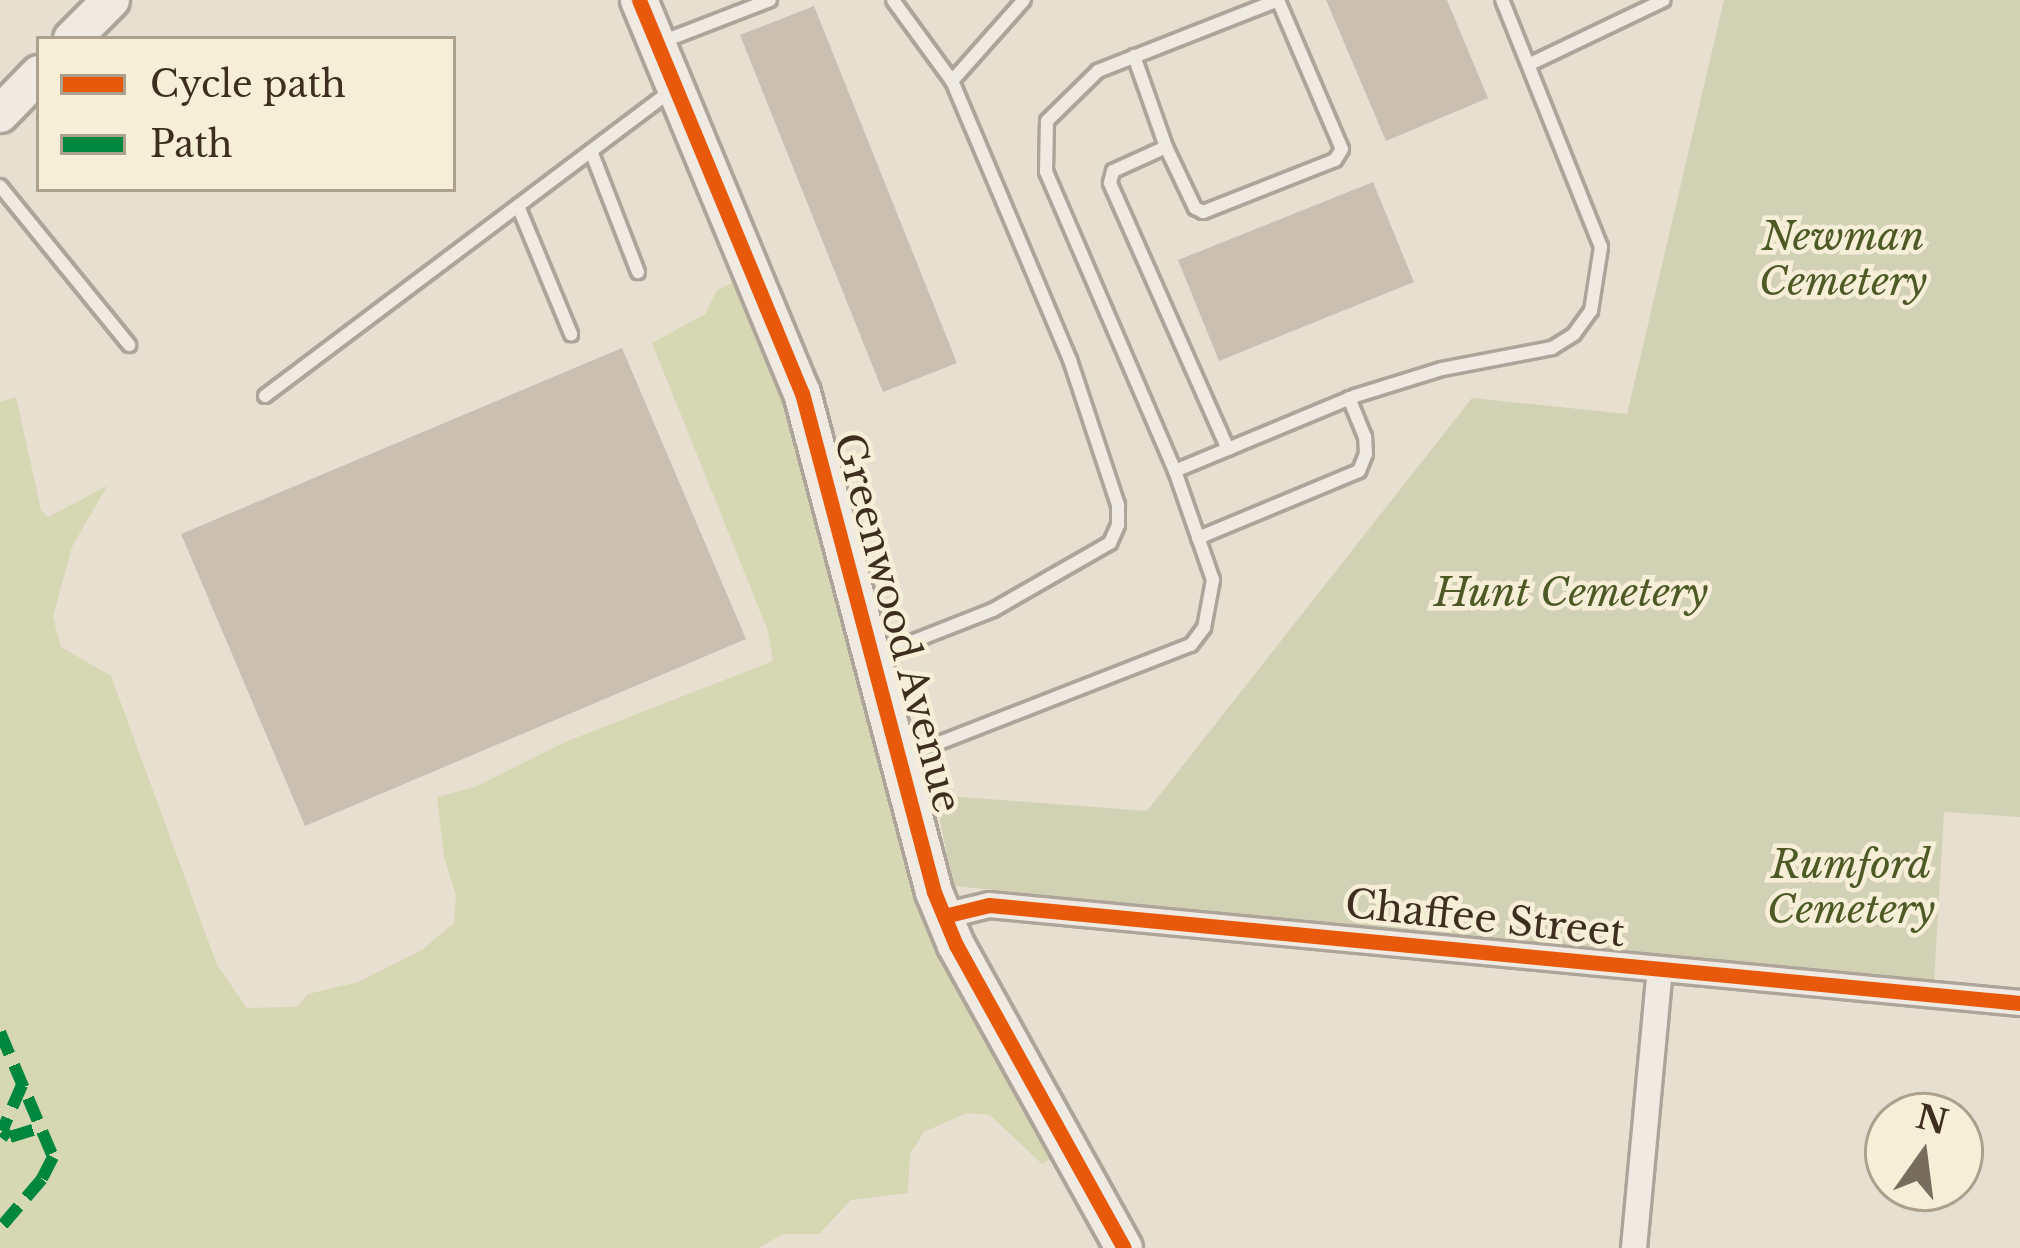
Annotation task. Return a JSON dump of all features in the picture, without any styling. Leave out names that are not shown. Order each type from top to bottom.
[{"type":"street","points":[[75,36],[111,0]]},
{"type":"street","name":"Greenwood Avenue","points":[[639,0],[802,393],[897,759],[944,916],[1124,1248]]},
{"type":"street","points":[[0,114],[36,77]]},
{"type":"street","name":"Chaffee Street","points":[[944,916],[989,905],[2020,1003]]},
{"type":"street","points":[[1634,1248],[1660,970]]},
{"type":"lane","points":[[656,45],[770,0]]},
{"type":"lane","points":[[871,658],[1014,598],[1109,543],[1118,525],[1118,505],[1070,360],[952,81],[893,0]]},
{"type":"lane","points":[[952,81],[1024,0]]},
{"type":"lane","points":[[897,759],[1191,645],[1204,628],[1213,580],[1175,471],[1046,172],[1047,121],[1098,71],[1134,56],[1278,0],[1342,149],[1335,160],[1203,212],[1195,208],[1166,147],[1134,56]]},
{"type":"lane","points":[[1175,471],[1349,398],[1442,369],[1552,348],[1574,334],[1591,311],[1601,247],[1502,0]]},
{"type":"lane","points":[[1530,64],[1664,0]]},
{"type":"lane","points":[[265,396],[673,89]]},
{"type":"lane","points":[[1166,147],[1113,171],[1110,183],[1228,449]]},
{"type":"lane","points":[[591,151],[638,272]]},
{"type":"lane","points":[[0,186],[129,346]]},
{"type":"lane","points":[[518,206],[571,334]]},
{"type":"lane","points":[[1198,538],[1359,471],[1366,454],[1365,437],[1349,398]]},
{"type":"green space","points":[[1724,0],[2020,0],[2020,817],[1944,812],[1934,982],[953,886],[935,795],[1147,811],[1472,398],[1627,414]]},
{"type":"green space","points":[[753,273],[899,777],[1065,1150],[1042,1164],[990,1115],[966,1113],[924,1132],[910,1154],[908,1193],[851,1200],[819,1234],[784,1234],[758,1248],[0,1248],[0,402],[16,397],[41,510],[48,517],[107,486],[72,547],[53,617],[61,647],[111,676],[217,965],[247,1008],[297,1007],[308,994],[358,982],[422,950],[454,923],[456,896],[444,857],[437,797],[475,787],[565,742],[773,661],[768,631],[652,343],[705,314],[717,290]]},
{"type":"building","points":[[1326,0],[1447,0],[1488,98],[1386,141]]},
{"type":"building","points":[[814,6],[957,363],[883,392],[740,35]]},
{"type":"building","points":[[1373,182],[1414,282],[1219,361],[1178,260]]},
{"type":"building","points":[[622,348],[746,639],[305,826],[181,534]]},
{"type":"marked path","points":[[0,1032],[53,1157],[42,1179],[0,1228]]},
{"type":"marked path","points":[[22,1085],[2,1131],[10,1137],[36,1129]]},
{"type":"cycle path","points":[[639,0],[802,393],[934,892],[956,945],[1124,1248]]},
{"type":"cycle path","points":[[944,916],[989,905],[2020,1003]]},
{"type":"park label","name":"Newman Cemetery","points":[[1843,260]]},
{"type":"park label","name":"Hunt Cemetery","points":[[1571,593]]},
{"type":"park label","name":"Rumford Cemetery","points":[[1851,888]]}]
